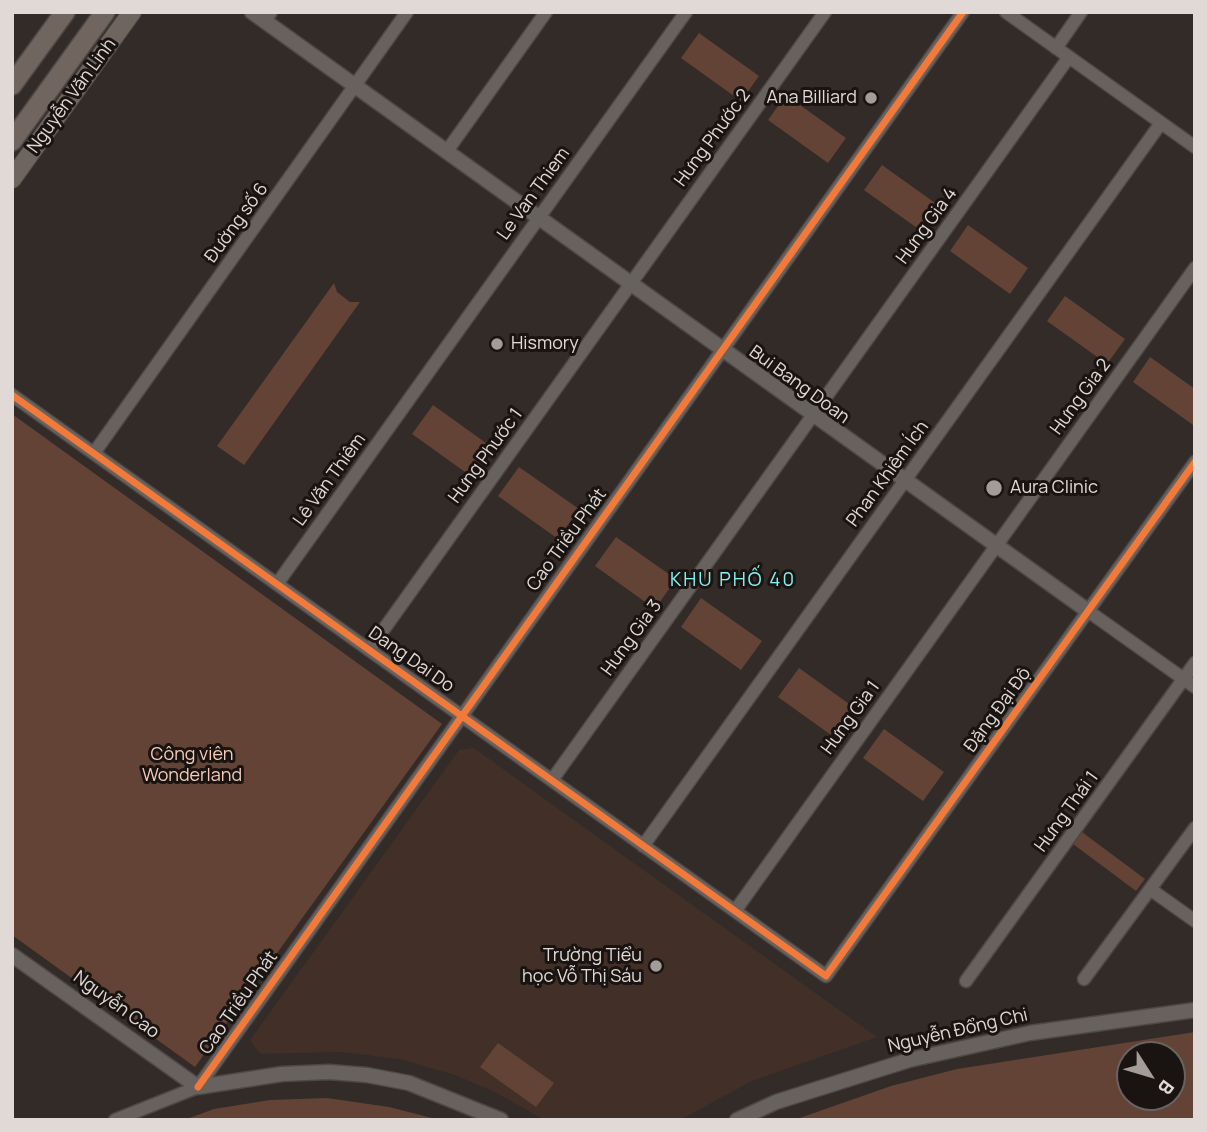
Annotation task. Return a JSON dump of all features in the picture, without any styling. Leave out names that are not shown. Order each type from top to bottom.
[{"type":"highway","points":[[12,85],[65,12]]},
{"type":"highway","name":"Nguyễn Văn Linh","points":[[18,134],[105,12]]},
{"type":"main road","name":"Nguyễn Văn Linh","points":[[12,179],[132,12]]},
{"type":"main road","points":[[18,134],[41,139]]},
{"type":"street","name":"Bui Bang Doan","points":[[252,12],[268,17],[355,86],[1195,687]]},
{"type":"street","name":"Đường số 6","points":[[93,453],[407,12]]},
{"type":"street","points":[[447,151],[546,12]]},
{"type":"street","name":"Le Van Thiem","points":[[277,584],[686,12]]},
{"type":"street","name":"Hưng Phước 2","points":[[631,283],[825,12]]},
{"type":"street","name":"Cao Triều Phát","points":[[198,1087],[964,12]]},
{"type":"street","points":[[1006,12],[1195,147]]},
{"type":"street","points":[[1056,48],[1081,12]]},
{"type":"street","name":"Hưng Gia 4","points":[[813,415],[1069,57]]},
{"type":"street","name":"Phan Khiêm Ích","points":[[643,846],[1161,123]]},
{"type":"street","name":"Hưng Gia 2","points":[[996,546],[1195,268]]},
{"type":"street","name":"Hưng Phước 1","points":[[369,650],[631,283]]},
{"type":"street","name":"Dang Dai Do","points":[[12,394],[735,911]]},
{"type":"street","name":"Hưng Gia 3","points":[[552,780],[813,415]]},
{"type":"street","name":"Đặng Đại Độ","points":[[735,911],[827,976],[1195,462]]},
{"type":"street","name":"Hưng Gia 1","points":[[735,911],[996,546]]},
{"type":"street","name":"Hưng Thái 1","points":[[966,981],[1195,663]]},
{"type":"street","points":[[1084,979],[1195,828]]},
{"type":"street","points":[[1150,889],[1195,921]]},
{"type":"street","name":"Nguyễn Cao","points":[[13,957],[198,1087]]},
{"type":"street","name":"Nguyễn Đổng Chi","points":[[737,1120],[787,1098],[909,1060],[1030,1033],[1195,1010]]},
{"type":"street","points":[[115,1120],[198,1087],[282,1074],[367,1075],[409,1083],[501,1120]]},
{"type":"shaded area","points":[[474,748],[877,1037],[752,1081],[680,1120],[544,1120],[495,1092],[455,1075],[399,1059],[341,1052],[260,1054],[250,1040],[459,750]]},
{"type":"green space","points":[[699,33],[759,76],[741,101],[681,58]]},
{"type":"green space","points":[[786,95],[846,138],[828,163],[768,120]]},
{"type":"green space","points":[[882,165],[942,208],[924,233],[864,190]]},
{"type":"green space","points":[[968,225],[1028,268],[1010,294],[950,251]]},
{"type":"green space","points":[[334,283],[337,292],[350,302],[360,302],[244,465],[217,446]]},
{"type":"green space","points":[[1065,296],[1125,339],[1107,364],[1047,321]]},
{"type":"green space","points":[[1150,357],[1195,389],[1193,425],[1133,382]]},
{"type":"green space","points":[[433,405],[493,448],[472,477],[412,434]]},
{"type":"green space","name":"Công viên Wonderland","points":[[12,414],[442,724],[195,1067],[12,935]]},
{"type":"green space","points":[[519,467],[579,509],[558,539],[498,496]]},
{"type":"green space","points":[[616,537],[676,579],[655,609],[595,566]]},
{"type":"green space","points":[[701,598],[762,641],[741,670],[681,627]]},
{"type":"green space","points":[[799,668],[859,711],[838,740],[778,697]]},
{"type":"green space","points":[[884,729],[944,772],[923,801],[863,758]]},
{"type":"green space","points":[[1082,832],[1145,879],[1136,891],[1073,844]]},
{"type":"green space","points":[[1195,1032],[1195,1120],[794,1120],[891,1086],[957,1069],[1116,1044],[1116,1111],[1186,1111],[1186,1041],[1137,1041]]},
{"type":"green space","points":[[498,1043],[554,1083],[536,1107],[480,1067]]},
{"type":"green space","points":[[327,1098],[389,1107],[440,1120],[184,1120],[214,1109],[270,1100]]},
{"type":"cycle path","points":[[198,1087],[963,12]]},
{"type":"cycle path","points":[[12,395],[826,976],[1195,462]]},
{"type":"place","name":"Ana Billiard","points":[[871,98]]},
{"type":"place","name":"Hismory","points":[[497,344]]},
{"type":"place","name":"Aura Clinic","points":[[994,488]]},
{"type":"place","name":"Trường Tiểu học Vỗ Thị Sáu","points":[[656,966]]},
{"type":"district","name":"KHU PHỐ 40","points":[[733,581]]}]
